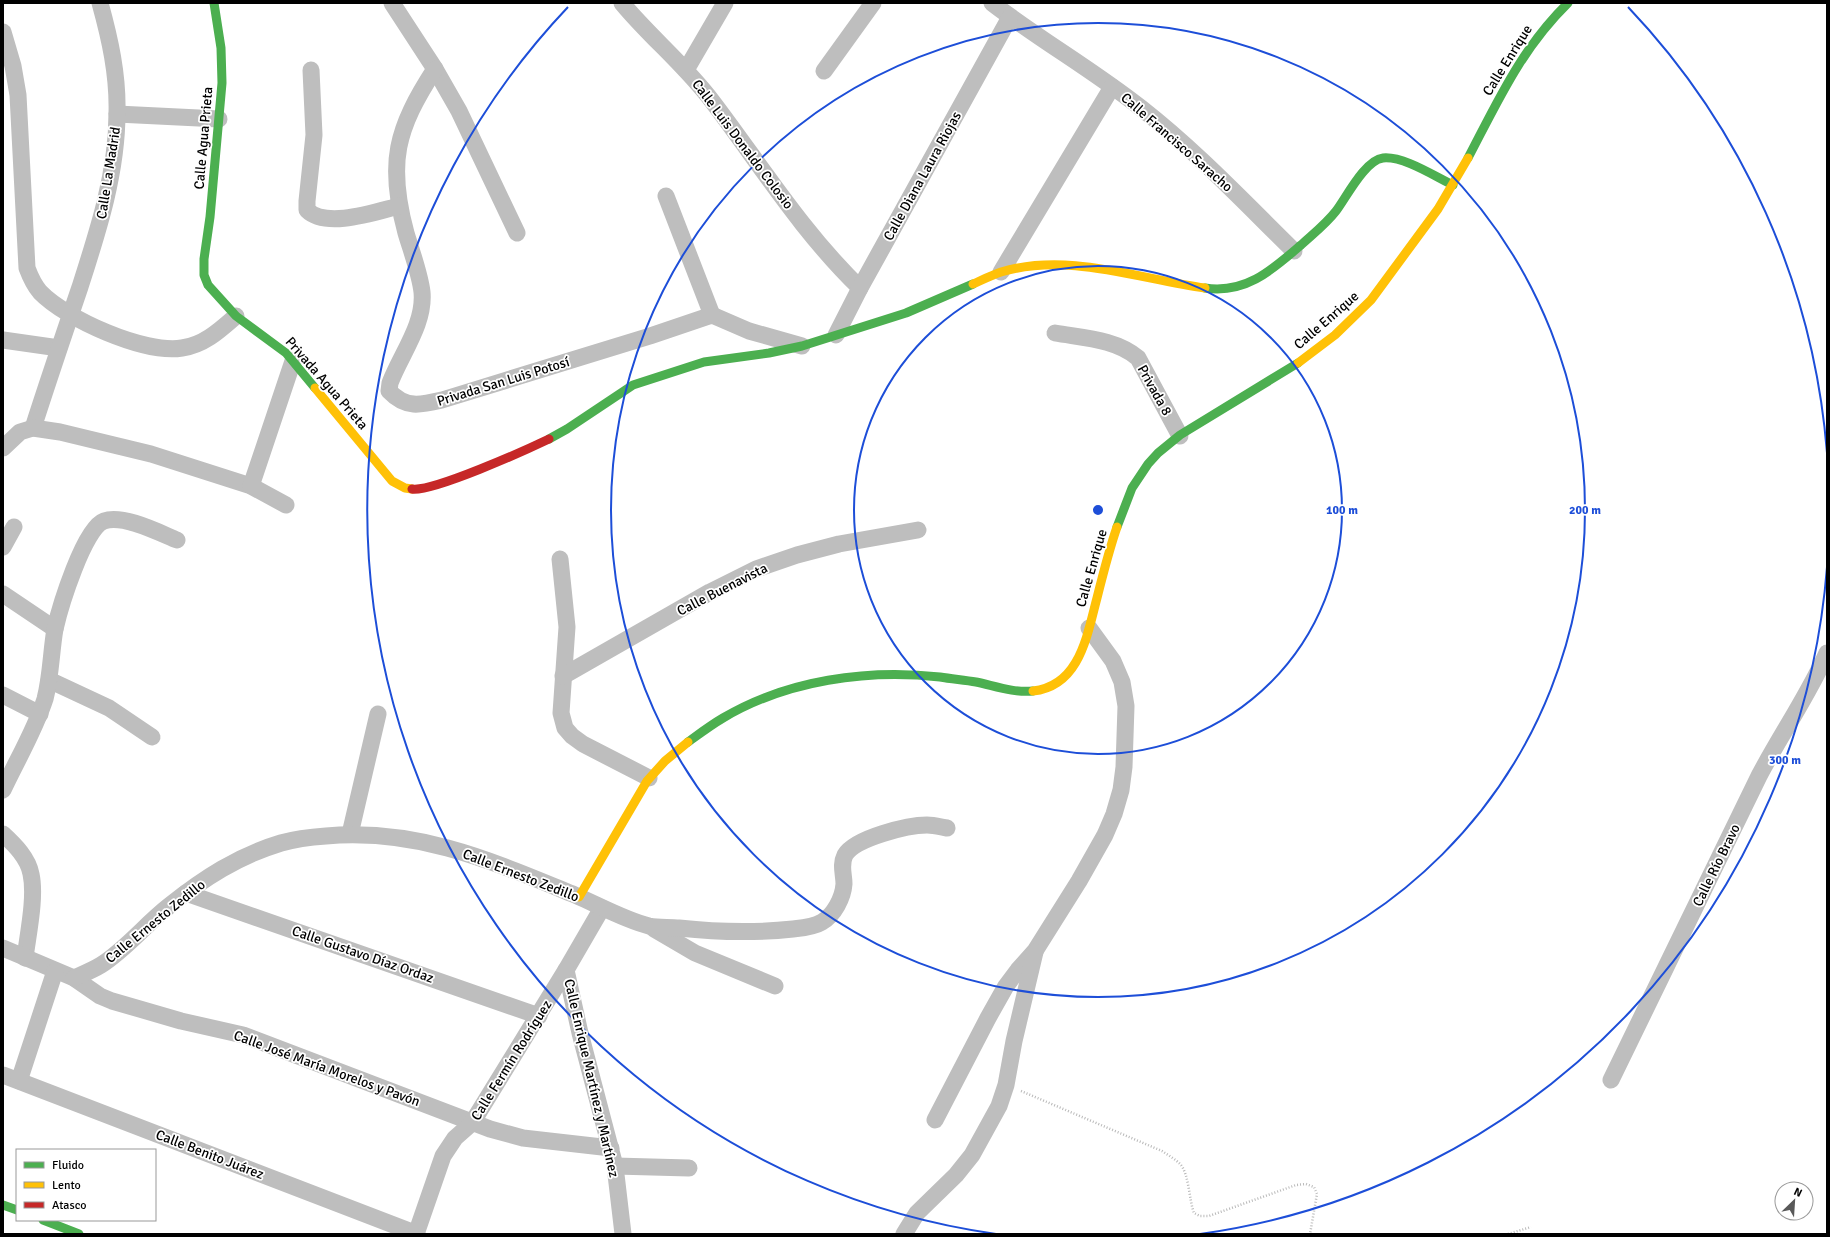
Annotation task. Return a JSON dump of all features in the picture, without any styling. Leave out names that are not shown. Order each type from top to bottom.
[{"type":"street","name":"Calle La Madrid","points":[[32,428],[103,216],[116,146],[117,114],[115,74],[109,37],[100,3]]},
{"type":"street","name":"Calle Agua Prieta","points":[[204,275],[204,260],[222,83],[221,48],[214,3]]},
{"type":"street","points":[[392,3],[435,70],[462,117],[517,232]]},
{"type":"street","name":"Calle Luis Donaldo Colosio","points":[[622,3],[686,70],[712,100],[780,194],[823,250],[860,288]]},
{"type":"street","points":[[686,70],[725,3]]},
{"type":"street","points":[[824,71],[873,3]]},
{"type":"street","name":"Calle Francisco Saracho","points":[[992,3],[1112,87],[1171,133],[1242,198],[1294,250]]},
{"type":"street","name":"Calle Enrique","points":[[1089,628],[1099,587],[1130,492],[1139,475],[1161,450],[1180,436],[1315,352],[1366,306],[1388,278],[1453,185],[1515,67],[1549,19],[1568,3]]},
{"type":"street","name":"Calle Diana Laura Riojas","points":[[836,335],[860,288],[1010,17]]},
{"type":"street","points":[[3,32],[13,66],[18,94],[27,268],[39,291],[70,316],[106,332],[163,349],[181,348],[197,344],[213,335],[236,316]]},
{"type":"street","points":[[311,70],[314,135],[307,210],[318,218],[327,219],[355,216],[399,206]]},
{"type":"street","name":"Privada San Luis Potosí","points":[[435,70],[416,99],[408,117],[399,142],[396,166],[399,206],[422,292],[421,308],[416,326],[390,383],[389,391],[396,399],[414,405],[432,403],[496,385],[712,315]]},
{"type":"street","points":[[1001,272],[1112,87]]},
{"type":"street","points":[[117,114],[219,119]]},
{"type":"street","points":[[666,196],[712,315],[749,330],[802,346],[906,313],[1001,272],[1035,266],[1080,266],[1220,290],[1238,286],[1255,280],[1270,271],[1320,228],[1336,211],[1362,172],[1381,158],[1391,158],[1406,162],[1453,185]]},
{"type":"street","name":"Privada Agua Prieta","points":[[204,275],[208,285],[236,316],[274,342],[293,361],[392,481],[405,488],[419,490],[474,472],[533,446],[567,429],[633,385],[682,367],[704,362],[769,353],[802,346]]},
{"type":"street","name":"Privada 8","points":[[1055,333],[1120,346],[1131,352],[1138,358],[1180,436]]},
{"type":"street","points":[[3,340],[59,348]]},
{"type":"street","points":[[251,486],[293,361]]},
{"type":"street","points":[[3,448],[20,432],[32,428],[60,432],[151,454],[251,486],[286,505]]},
{"type":"street","points":[[3,790],[40,714],[49,680],[55,629],[80,555],[89,535],[97,525],[105,520],[117,520],[131,523],[177,540]]},
{"type":"street","points":[[3,547],[14,527]]},
{"type":"street","name":"Calle Buenavista","points":[[562,676],[710,592],[756,569],[798,555],[839,544],[918,530]]},
{"type":"street","points":[[560,559],[567,627],[562,676],[561,713],[565,728],[572,736],[583,744],[649,778]]},
{"type":"street","points":[[3,594],[55,629]]},
{"type":"street","points":[[579,897],[649,778],[673,753],[701,731],[732,712],[767,695],[803,685],[844,678],[886,674],[934,676],[968,680],[1024,691],[1039,690],[1051,687],[1065,678],[1075,664],[1083,648],[1089,628]]},
{"type":"street","points":[[935,1120],[1006,986],[1035,951],[1079,881],[1105,835],[1114,814],[1121,790],[1126,743],[1126,706],[1122,682],[1113,661],[1089,628]]},
{"type":"street","name":"Calle Río Bravo","points":[[1611,1080],[1759,776],[1777,742],[1813,684],[1827,653]]},
{"type":"street","points":[[49,680],[109,708],[152,737]]},
{"type":"street","points":[[3,695],[40,714]]},
{"type":"street","points":[[350,834],[378,714]]},
{"type":"street","points":[[648,926],[706,931],[779,930],[810,926],[822,922],[832,913],[839,902],[843,892],[841,866],[849,850],[873,837],[898,830],[928,825],[947,828]]},
{"type":"street","points":[[3,834],[16,846],[26,861],[32,874],[32,893],[25,958]]},
{"type":"street","name":"Calle Ernesto Zedillo","points":[[74,978],[101,965],[168,906],[218,869],[253,852],[285,842],[311,837],[350,834],[409,839],[451,848],[489,859],[602,908],[648,926]]},
{"type":"street","name":"Calle Gustavo Díaz Ordaz","points":[[186,893],[539,1016]]},
{"type":"street","name":"Calle Enrique Martínez y Martínez","points":[[602,908],[566,970],[580,1033],[615,1166],[623,1234]]},
{"type":"street","points":[[648,926],[695,953],[775,986]]},
{"type":"street","name":"Calle José María Morelos y Pavón","points":[[3,948],[74,978],[100,996],[112,1002],[182,1022],[243,1035],[360,1078],[472,1123],[523,1138],[611,1148]]},
{"type":"street","points":[[904,1234],[917,1213],[956,1175],[972,1155],[999,1106],[1006,1085],[1014,1041],[1035,951]]},
{"type":"street","name":"Calle Fermín Rodríguez","points":[[416,1234],[443,1156],[455,1138],[472,1123],[566,970]]},
{"type":"street","points":[[19,1081],[55,971]]},
{"type":"street","name":"Calle Benito Juárez","points":[[3,1075],[416,1234]]},
{"type":"street","points":[[615,1166],[689,1168]]},
{"type":"street","points":[[3,1205],[16,1210]]},
{"type":"street","points":[[46,1221],[79,1234]]},
{"type":"path","points":[[1006,1085],[1162,1151],[1181,1165],[1186,1177],[1192,1208],[1194,1213],[1200,1216],[1209,1216],[1296,1185],[1306,1184],[1314,1187],[1317,1194],[1310,1234]]},
{"type":"path","points":[[1508,1234],[1531,1227]]},
{"type":"traffic: fast","points":[[214,3],[221,48],[222,83],[210,217],[204,259],[204,275],[208,285],[236,316],[286,353],[315,388]]},
{"type":"traffic: fast","points":[[1468,158],[1500,96],[1524,57],[1551,21],[1568,3]]},
{"type":"traffic: fast","points":[[1205,288],[1220,289],[1246,284],[1258,278],[1280,263],[1328,220],[1336,211],[1356,180],[1369,165],[1376,160],[1383,158],[1400,160],[1419,167],[1453,185]]},
{"type":"traffic: fast","points":[[549,439],[567,429],[633,385],[704,362],[769,353],[802,346],[906,313],[973,284]]},
{"type":"traffic: fast","points":[[1117,527],[1132,488],[1148,464],[1158,453],[1180,435],[1298,363]]},
{"type":"traffic: fast","points":[[688,742],[719,721],[748,705],[774,694],[828,680],[856,676],[912,675],[972,681],[1012,690],[1033,691]]},
{"type":"traffic: fast","points":[[3,1205],[16,1210]]},
{"type":"traffic: fast","points":[[46,1221],[79,1234]]},
{"type":"traffic: slow","points":[[1298,363],[1335,335],[1371,300],[1438,209],[1468,158]]},
{"type":"traffic: slow","points":[[973,284],[1001,272],[1026,267],[1052,265],[1103,269],[1205,288]]},
{"type":"traffic: slow","points":[[315,388],[392,481],[405,488],[412,489]]},
{"type":"traffic: slow","points":[[1033,691],[1049,687],[1061,680],[1071,669],[1079,656],[1085,642],[1111,544],[1117,527]]},
{"type":"traffic: slow","points":[[579,897],[647,781],[665,761],[688,742]]},
{"type":"traffic: jam","points":[[412,489],[439,484],[459,477],[549,439]]}]
